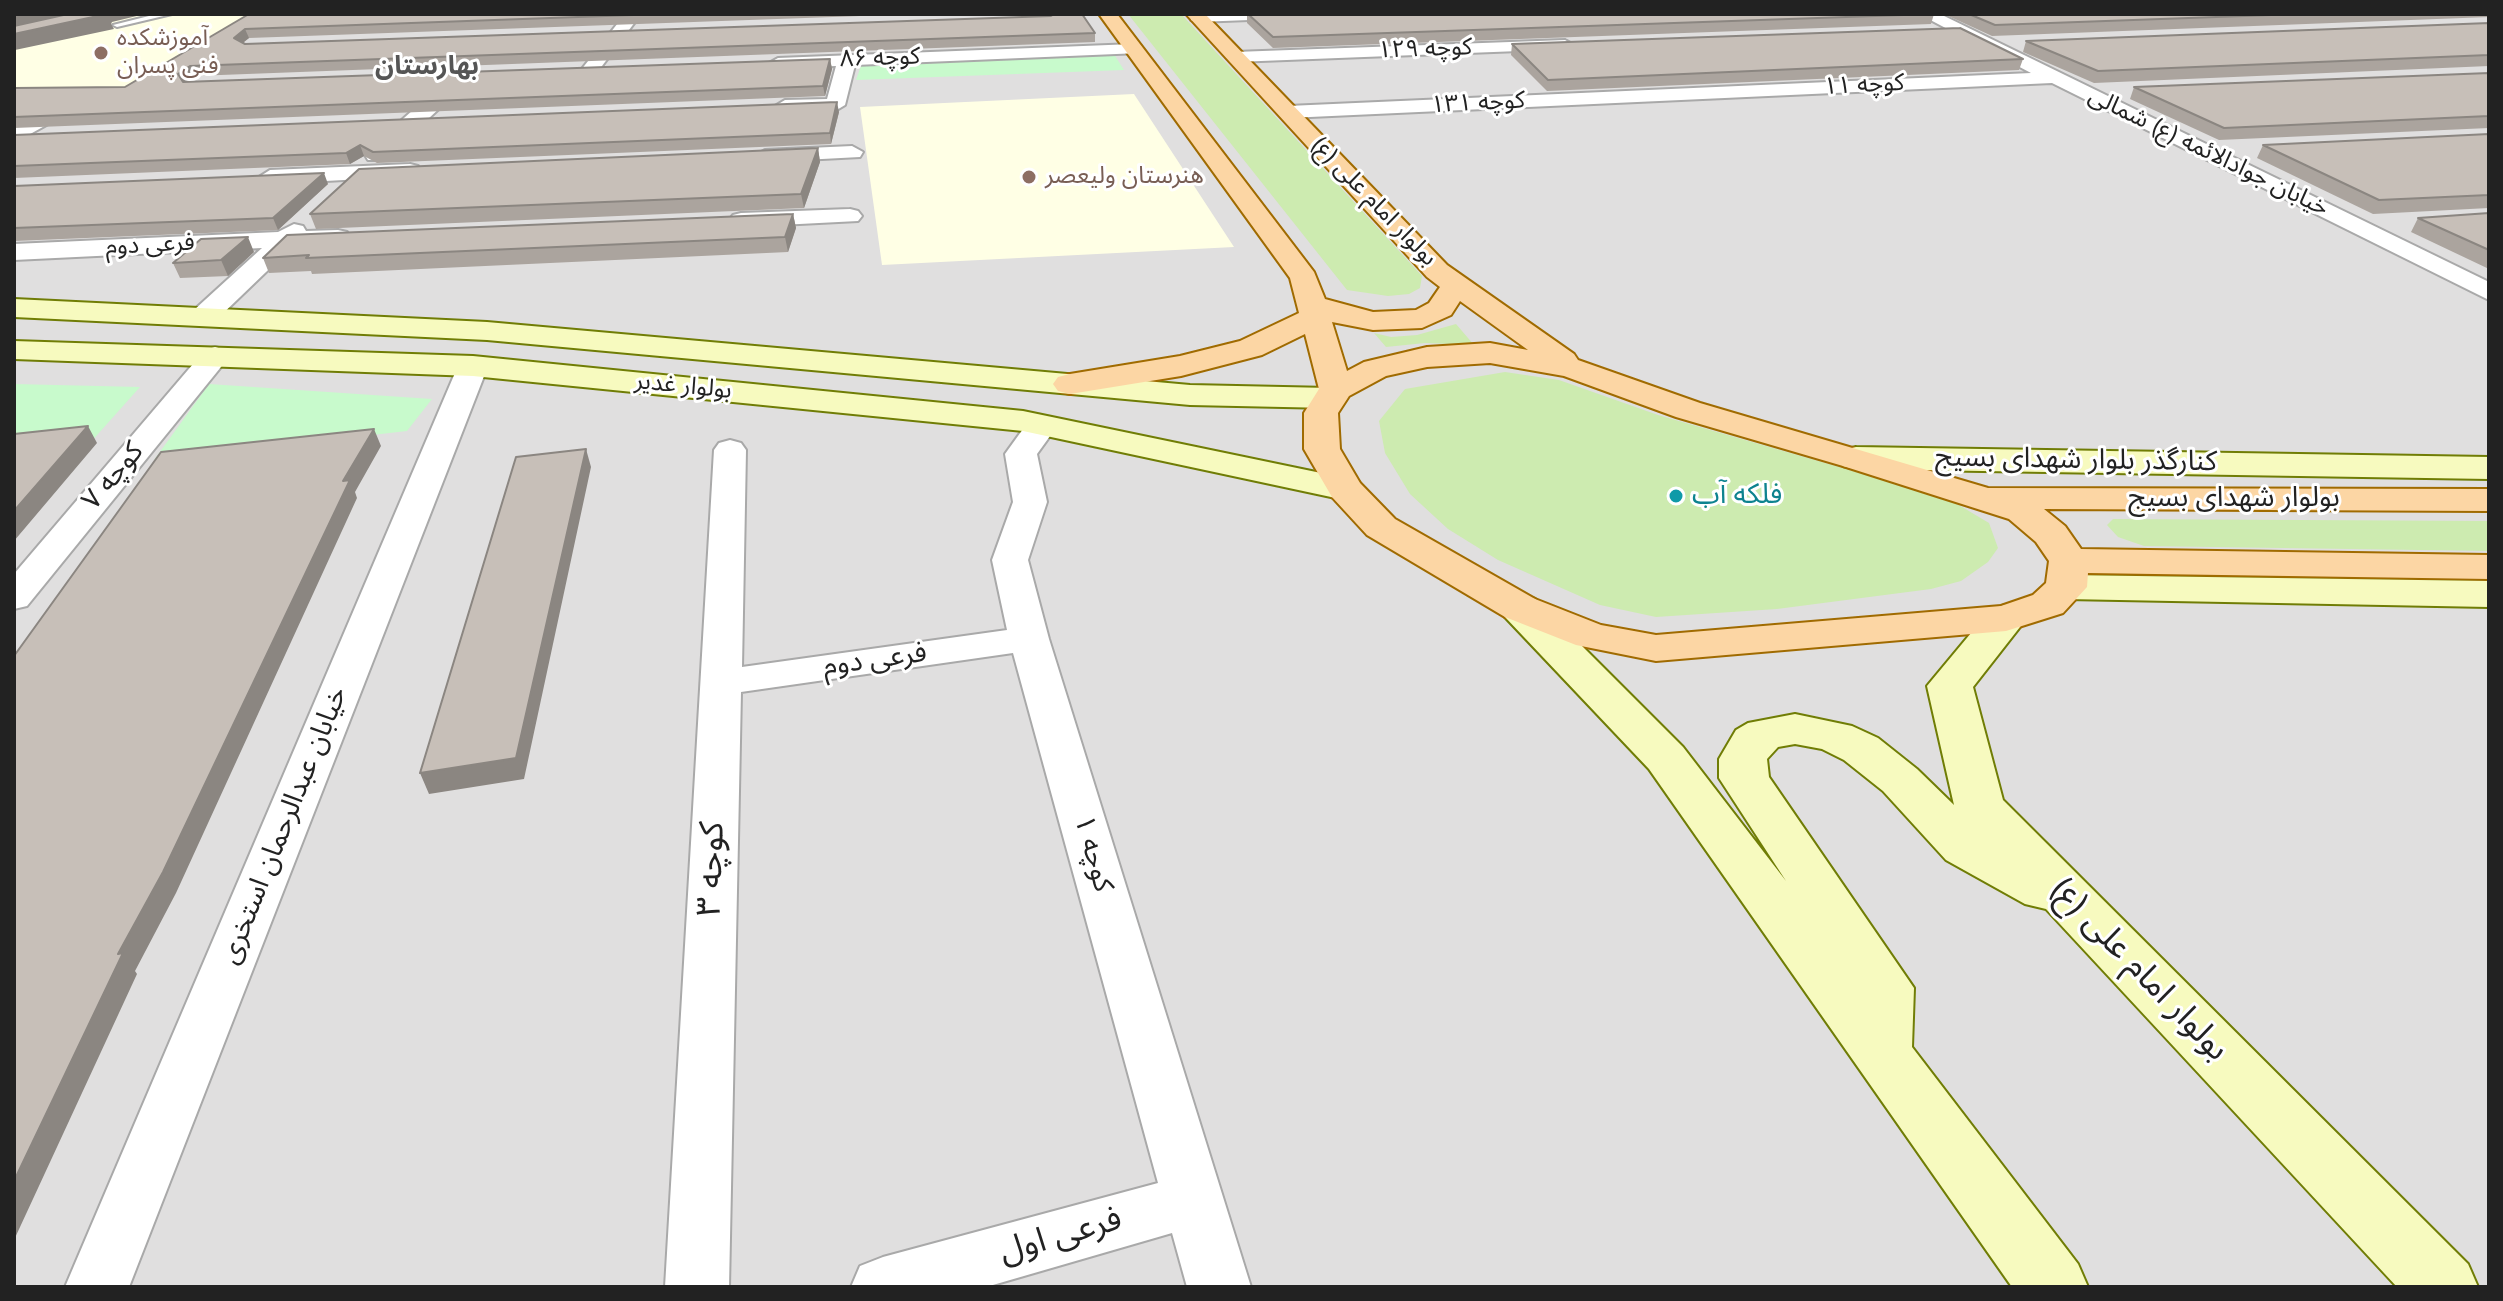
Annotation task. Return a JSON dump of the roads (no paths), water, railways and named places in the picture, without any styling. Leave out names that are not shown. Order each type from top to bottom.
[{"type":"main road","points":[[1108,14],[1304,278],[1333,393]]},
{"type":"main road","name":"بولوار امام علی (ع)","points":[[1196,15],[1437,271],[1571,368]]},
{"type":"main road","points":[[1070,384],[1181,366],[1251,348],[1314,311],[1373,321],[1422,319],[1440,309],[1456,285]]},
{"type":"main road","points":[[1490,353],[1571,368],[1688,410],[1856,458],[2023,511],[2051,534],[2067,574],[2048,604],[2006,618],[1656,648],[1591,636],[1520,608],[1381,527],[1345,489],[1322,449],[1321,413],[1333,393],[1375,369],[1427,357],[1490,353]]},
{"type":"main road","name":"بولوار شهدای بسیج","points":[[1979,497],[2477,497]]},
{"type":"main road","points":[[2067,574],[2489,567]]},
{"type":"street","points":[[620,69],[582,70],[611,33],[633,14]]},
{"type":"street","points":[[1196,15],[1275,14]]},
{"type":"street","name":"خیابان جوادالائمه (ع) شمالی","points":[[1928,23],[1961,31],[2058,77],[2489,292]]},
{"type":"street","points":[[611,33],[649,32]]},
{"type":"street","points":[[1987,44],[2018,43]]},
{"type":"street","name":"کوچه ۱۲۹","points":[[1235,57],[1584,44]]},
{"type":"street","name":"کوچه ۸۶","points":[[756,63],[1134,49]]},
{"type":"street","points":[[772,107],[835,105],[847,60]]},
{"type":"street","points":[[204,316],[357,173],[473,74],[433,76]]},
{"type":"street","name":"کوچه ۱۱","points":[[1669,95],[2058,77]]},
{"type":"street","points":[[2084,92],[2131,90]]},
{"type":"street","name":"کوچه ۱۳۱","points":[[1288,112],[1669,95]]},
{"type":"street","points":[[14,118],[43,119],[14,137]]},
{"type":"street","points":[[385,121],[447,119]]},
{"type":"street","points":[[14,137],[61,135]]},
{"type":"street","points":[[2203,151],[2251,149]]},
{"type":"street","points":[[740,157],[852,152]]},
{"type":"street","points":[[248,178],[437,170]]},
{"type":"street","points":[[725,221],[850,216]]},
{"type":"street","points":[[2353,225],[2398,222]]},
{"type":"street","points":[[285,239],[364,236]]},
{"type":"street","name":"فرعی دوم","points":[[14,252],[285,239]]},
{"type":"street","name":"بولوار غدیر","points":[[14,308],[487,331],[1190,395],[1333,393]]},
{"type":"street","name":"بولوار غدیر","points":[[14,350],[473,366],[875,405],[1042,425],[1345,489]]},
{"type":"street","name":"کوچه ۷","points":[[14,598],[215,356]]},
{"type":"street","name":"خیابان عبدالرحمان استخری","points":[[97,1287],[473,366]]},
{"type":"street","points":[[875,405],[908,395],[918,386],[914,369]]},
{"type":"street","points":[[952,414],[941,401],[946,391],[975,381],[1002,378]]},
{"type":"street","name":"کوچه ۱","points":[[1042,425],[1021,454],[1030,502],[1010,560],[1029,639],[1219,1287]]},
{"type":"street","name":"کوچه ۳","points":[[697,1287],[730,450]]},
{"type":"street","name":"کنارگذر بلوار شهدای بسیج","points":[[1856,458],[2489,468]]},
{"type":"street","points":[[2067,574],[2489,594]]},
{"type":"street","points":[[1520,608],[1666,758],[2053,1287]]},
{"type":"street","name":"بولوار امام علی (ع)","points":[[2006,618],[1950,686],[1979,806],[2443,1287]]},
{"type":"street","name":"فرعی دوم","points":[[720,683],[1029,639]]},
{"type":"street","points":[[1882,1054],[1885,988],[1744,778],[1743,759],[1753,741],[1765,734],[1795,729],[1835,737],[1861,749],[1900,780],[1964,847],[2080,909]]},
{"type":"street","name":"فرعی اول","points":[[883,1287],[1194,1200]]},
{"type":"lane","points":[[106,17],[121,14]]},
{"type":"lane","points":[[117,25],[168,14]]},
{"type":"place","name":"آموزشکده فنی پسران","points":[[101,53]]},
{"type":"place","name":"هنرستان ولیعصر","points":[[1029,177]]},
{"type":"place","name":"فلکه آب","points":[[1676,496]]},
{"type":"district","name":"بهارستان","points":[[427,68]]}]
